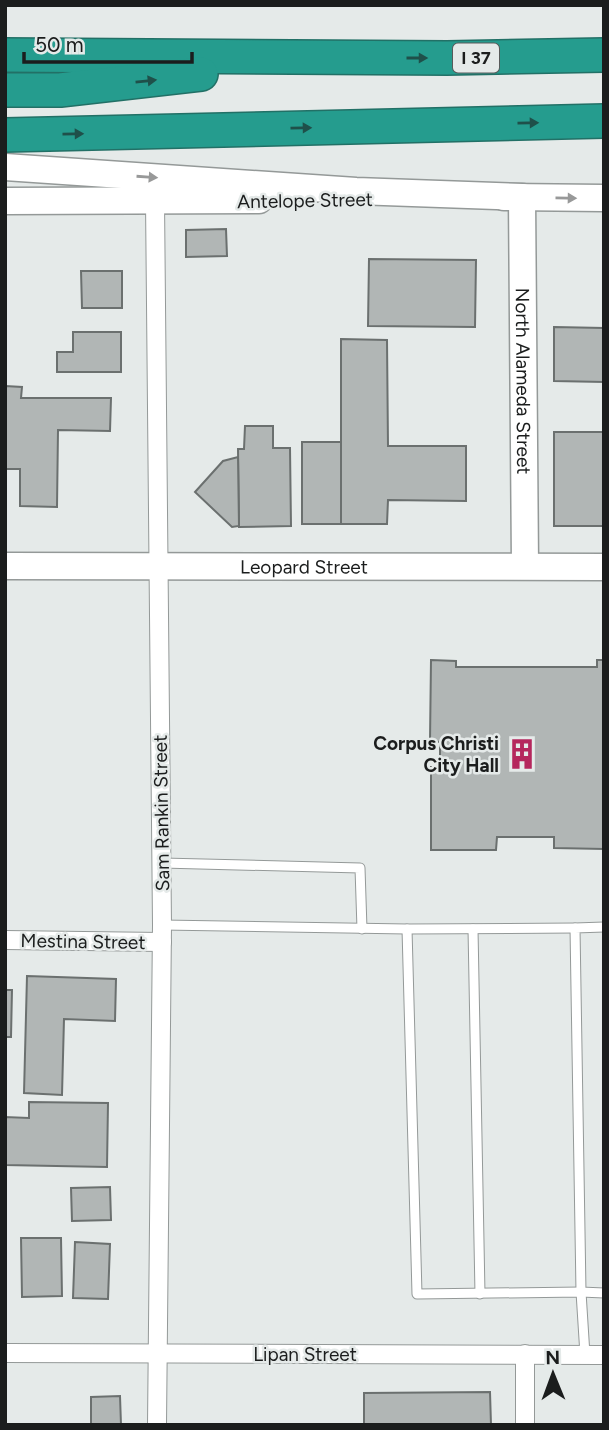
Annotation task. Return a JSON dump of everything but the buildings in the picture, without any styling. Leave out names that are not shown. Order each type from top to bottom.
[{"type":"highway","name":"I 37","points":[[5,55],[349,58],[604,55]]},
{"type":"highway","points":[[5,90],[60,90],[349,58]]},
{"type":"highway","points":[[5,135],[604,121]]},
{"type":"main road","points":[[5,167],[356,191],[522,197]]},
{"type":"main road","name":"North Alameda Street","points":[[522,197],[525,566]]},
{"type":"main road","name":"Antelope Street","points":[[5,201],[604,198]]},
{"type":"main road","name":"Leopard Street","points":[[5,566],[604,567]]},
{"type":"street","name":"Sam Rankin Street","points":[[155,201],[162,863],[157,1425]]},
{"type":"street","name":"Mestina Street","points":[[5,940],[162,934]]},
{"type":"street","name":"Lipan Street","points":[[5,1353],[604,1354]]},
{"type":"street","points":[[525,1353],[526,1425]]},
{"type":"lane","points":[[162,863],[360,868],[362,929]]},
{"type":"lane","points":[[162,934],[604,927]]},
{"type":"lane","points":[[575,928],[581,1292],[585,1355]]},
{"type":"lane","points":[[407,929],[417,1294],[604,1293]]},
{"type":"lane","points":[[473,929],[480,1294]]},
{"type":"place","name":"Corpus Christi City Hall","points":[[522,754]]}]
